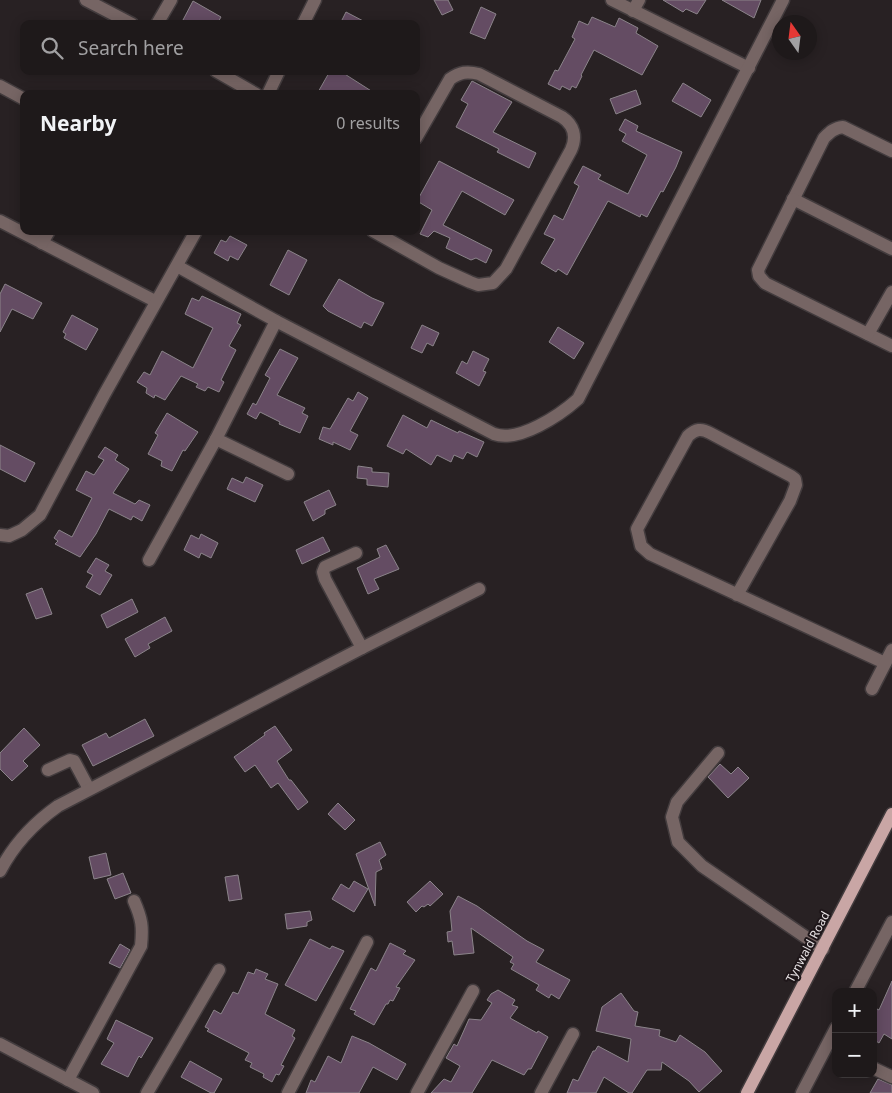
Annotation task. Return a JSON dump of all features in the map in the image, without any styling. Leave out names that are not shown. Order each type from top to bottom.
[{"type":"main road","name":"Tynwald Road","points":[[747,1093],[892,814]]},
{"type":"street","points":[[86,0],[124,20]]},
{"type":"street","points":[[159,20],[171,0]]},
{"type":"street","points":[[305,20],[315,0]]},
{"type":"street","points":[[612,0],[636,6],[749,68]]},
{"type":"street","points":[[177,266],[276,321],[501,437],[516,434],[547,421],[565,411],[578,399],[783,0]]},
{"type":"street","points":[[380,235],[439,268],[470,282],[478,285],[494,283],[506,269],[566,159],[573,144],[574,134],[569,122],[562,117],[479,74],[469,72],[458,73],[450,79],[420,131]]},
{"type":"street","points":[[223,75],[249,90]]},
{"type":"street","points":[[270,90],[277,75]]},
{"type":"street","points":[[0,86],[20,97]]},
{"type":"street","points":[[892,151],[843,127],[836,128],[824,138],[758,270],[759,276],[765,283],[892,346]]},
{"type":"street","points":[[793,199],[892,249]]},
{"type":"street","points":[[0,221],[20,231]]},
{"type":"street","points":[[27,235],[155,301]]},
{"type":"street","points":[[42,243],[47,235]]},
{"type":"street","points":[[0,535],[8,536],[22,530],[40,515],[155,301],[194,235]]},
{"type":"street","points":[[868,334],[892,292]]},
{"type":"street","points":[[149,560],[216,439],[276,321]]},
{"type":"street","points":[[737,595],[790,501],[796,485],[791,476],[699,429],[688,436],[638,529],[641,546],[650,554],[737,595],[885,663]]},
{"type":"street","points":[[216,439],[288,474]]},
{"type":"street","points":[[356,553],[325,567],[323,572],[362,648]]},
{"type":"street","points":[[0,871],[38,820],[58,806],[362,648],[479,590]]},
{"type":"street","points":[[872,689],[892,650]]},
{"type":"street","points":[[718,752],[676,802],[672,817],[678,842],[702,866],[823,949]]},
{"type":"street","points":[[48,770],[70,760],[74,761],[89,789]]},
{"type":"street","points":[[68,1080],[141,946],[143,928],[140,914],[134,902]]},
{"type":"street","points":[[857,988],[892,922]]},
{"type":"street","points":[[288,1093],[367,942]]},
{"type":"street","points":[[147,1093],[219,970]]},
{"type":"street","points":[[418,1093],[474,991]]},
{"type":"street","points":[[802,1093],[831,1048],[835,1033]]},
{"type":"street","points":[[541,1093],[573,1034]]},
{"type":"street","points":[[0,1044],[93,1093]]},
{"type":"street","points":[[877,1070],[892,1077]]},
{"type":"building","points":[[434,0],[448,0],[453,10],[442,15]]},
{"type":"building","points":[[663,0],[706,0],[697,14],[686,9],[683,12]]},
{"type":"building","points":[[722,0],[761,0],[754,18]]},
{"type":"building","points":[[193,1],[221,17],[219,20],[183,20]]},
{"type":"building","points":[[481,7],[496,14],[485,39],[470,33]]},
{"type":"building","points":[[346,12],[361,20],[342,20]]},
{"type":"building","points":[[592,17],[615,27],[619,18],[638,28],[636,33],[658,46],[642,75],[594,50],[576,88],[572,86],[570,90],[562,86],[560,90],[548,84],[555,70],[558,71],[575,39],[572,37],[579,21],[588,25]]},
{"type":"building","points":[[328,75],[346,75],[370,90],[319,90]]},
{"type":"building","points":[[472,81],[512,102],[493,132],[536,153],[529,168],[497,152],[499,149],[456,127],[468,104],[461,100]]},
{"type":"building","points":[[683,83],[711,100],[701,117],[672,101]]},
{"type":"building","points":[[636,90],[641,104],[616,114],[610,99]]},
{"type":"building","points":[[625,119],[638,126],[636,131],[682,152],[676,167],[647,217],[641,214],[640,217],[608,201],[567,275],[558,269],[556,272],[541,263],[555,239],[544,234],[554,215],[563,220],[579,186],[574,183],[583,166],[601,175],[598,179],[628,194],[647,155],[622,141],[626,134],[619,130]]},
{"type":"building","points":[[439,161],[514,200],[505,215],[462,191],[443,225],[492,250],[486,263],[476,258],[471,260],[446,248],[450,238],[434,231],[428,237],[420,234],[432,210],[420,203],[420,196]]},
{"type":"building","points":[[230,236],[247,245],[238,260],[230,256],[228,261],[214,253],[221,240],[226,242]]},
{"type":"building","points":[[288,250],[307,260],[289,295],[270,285]]},
{"type":"building","points":[[339,279],[384,303],[372,326],[364,322],[361,328],[328,311],[323,306]]},
{"type":"building","points":[[5,284],[42,303],[33,319],[12,309],[0,332],[0,294]]},
{"type":"building","points":[[202,296],[241,314],[237,323],[241,325],[229,346],[236,350],[221,380],[224,382],[219,392],[208,387],[205,391],[196,387],[198,384],[181,376],[165,400],[155,395],[154,398],[146,393],[147,388],[137,382],[144,372],[150,375],[162,351],[193,368],[213,328],[185,314],[192,298],[199,301]]},
{"type":"building","points":[[72,315],[98,329],[86,350],[64,338],[66,334],[63,332]]},
{"type":"building","points":[[422,325],[439,333],[433,346],[427,343],[422,353],[411,348]]},
{"type":"building","points":[[558,327],[584,343],[574,359],[549,342]]},
{"type":"building","points":[[280,349],[298,358],[277,395],[305,408],[302,413],[308,416],[300,433],[279,424],[280,422],[260,412],[256,419],[247,414],[253,403],[256,405],[270,378],[265,375]]},
{"type":"building","points":[[473,351],[489,359],[483,371],[486,372],[479,386],[456,373],[462,361],[467,364]]},
{"type":"building","points":[[358,392],[368,398],[350,431],[358,435],[350,450],[333,442],[333,445],[319,439],[323,427],[330,429],[348,398],[353,401]]},
{"type":"building","points":[[167,413],[198,432],[185,451],[183,450],[172,471],[161,466],[162,461],[148,454],[158,435],[155,433]]},
{"type":"building","points":[[403,415],[427,428],[431,420],[458,433],[459,431],[484,442],[477,457],[467,452],[463,459],[454,455],[451,462],[437,455],[431,465],[406,449],[403,454],[387,446]]},
{"type":"building","points":[[0,445],[35,463],[25,482],[0,469]]},
{"type":"building","points":[[105,447],[118,455],[115,460],[129,469],[113,493],[135,504],[139,500],[150,505],[142,521],[133,516],[131,520],[109,509],[96,534],[80,557],[55,544],[58,541],[54,538],[59,530],[72,537],[92,498],[76,490],[86,471],[94,475],[104,460],[98,457]]},
{"type":"building","points":[[358,466],[372,468],[372,472],[389,473],[388,487],[367,485],[367,479],[357,478]]},
{"type":"building","points":[[246,477],[263,485],[255,502],[227,489],[232,478],[243,483]]},
{"type":"building","points":[[329,490],[336,505],[325,510],[325,514],[313,521],[304,502]]},
{"type":"building","points":[[201,534],[218,543],[211,558],[201,553],[199,558],[184,550],[191,535],[199,539]]},
{"type":"building","points":[[323,537],[330,551],[302,564],[296,550]]},
{"type":"building","points":[[386,545],[399,569],[374,579],[379,589],[368,594],[357,568],[380,557],[377,549]]},
{"type":"building","points":[[96,558],[109,565],[105,571],[112,575],[100,595],[86,587],[93,575],[87,572]]},
{"type":"building","points":[[42,588],[52,614],[36,619],[26,594]]},
{"type":"building","points":[[132,599],[138,612],[107,628],[101,615]]},
{"type":"building","points":[[165,617],[172,631],[148,644],[150,648],[135,657],[125,639]]},
{"type":"building","points":[[145,719],[154,736],[93,766],[82,745],[106,733],[109,738]]},
{"type":"building","points":[[275,726],[292,750],[277,761],[289,780],[291,780],[308,802],[298,810],[278,783],[271,788],[255,765],[245,772],[234,757]]},
{"type":"building","points":[[24,728],[40,745],[23,761],[28,766],[12,781],[0,769],[0,753]]},
{"type":"building","points":[[720,764],[731,774],[738,767],[749,778],[728,798],[708,777]]},
{"type":"building","points":[[338,803],[355,820],[345,830],[328,814]]},
{"type":"building","points":[[380,842],[386,855],[379,860],[382,869],[376,872],[375,906],[356,854]]},
{"type":"building","points":[[106,853],[111,875],[94,879],[89,857]]},
{"type":"building","points":[[123,873],[131,893],[115,899],[107,879]]},
{"type":"building","points":[[238,875],[242,899],[229,901],[225,877]]},
{"type":"building","points":[[354,881],[368,889],[354,912],[332,899],[341,884],[349,889]]},
{"type":"building","points":[[430,881],[443,894],[430,906],[428,904],[424,907],[422,906],[416,912],[407,902]]},
{"type":"building","points":[[458,896],[477,906],[527,941],[544,950],[536,962],[570,980],[559,999],[551,994],[549,998],[536,990],[539,985],[511,969],[514,964],[510,962],[513,957],[471,928],[474,953],[454,955],[452,941],[448,942],[447,932],[452,931],[450,911]]},
{"type":"building","points":[[310,911],[312,920],[307,922],[307,926],[287,929],[285,914]]},
{"type":"building","points":[[310,939],[330,949],[332,946],[344,951],[316,1001],[285,985]]},
{"type":"building","points":[[390,943],[406,951],[403,954],[415,960],[396,987],[400,988],[393,1001],[390,1000],[386,1004],[374,1025],[354,1014],[356,1011],[350,1009],[371,968],[376,971]]},
{"type":"building","points":[[120,944],[130,950],[120,968],[109,963]]},
{"type":"building","points":[[256,969],[268,974],[265,979],[278,984],[265,1014],[295,1030],[292,1036],[295,1038],[281,1065],[284,1066],[279,1075],[276,1074],[272,1082],[263,1077],[264,1074],[250,1067],[252,1063],[245,1060],[249,1053],[207,1031],[209,1029],[205,1027],[214,1010],[221,1014],[233,992],[238,994],[248,972],[254,974]]},
{"type":"building","points":[[892,981],[892,1039],[884,1034],[879,1043],[877,1042],[877,1009],[879,1010]]},
{"type":"building","points":[[498,990],[515,1000],[512,1005],[518,1007],[510,1018],[548,1037],[531,1069],[528,1069],[524,1075],[492,1060],[472,1093],[431,1093],[444,1079],[451,1082],[460,1066],[446,1058],[454,1044],[457,1046],[469,1019],[481,1020],[492,1003],[487,1000],[491,994]]},
{"type":"building","points":[[621,993],[634,1011],[638,1012],[635,1026],[660,1030],[659,1036],[676,1042],[680,1035],[705,1052],[722,1071],[699,1092],[689,1081],[662,1062],[661,1070],[647,1070],[632,1093],[604,1077],[596,1093],[567,1093],[573,1079],[578,1081],[593,1051],[598,1046],[628,1062],[631,1039],[596,1031],[602,1007]]},
{"type":"building","points":[[116,1020],[153,1038],[141,1058],[139,1056],[128,1077],[101,1064],[114,1043],[107,1039]]},
{"type":"building","points":[[352,1036],[369,1043],[406,1064],[397,1080],[373,1067],[359,1093],[306,1093],[311,1080],[315,1082],[328,1056],[341,1063]]},
{"type":"building","points":[[190,1061],[222,1079],[214,1093],[181,1077]]},
{"type":"building","points":[[878,1079],[892,1085],[892,1093],[870,1093]]}]
